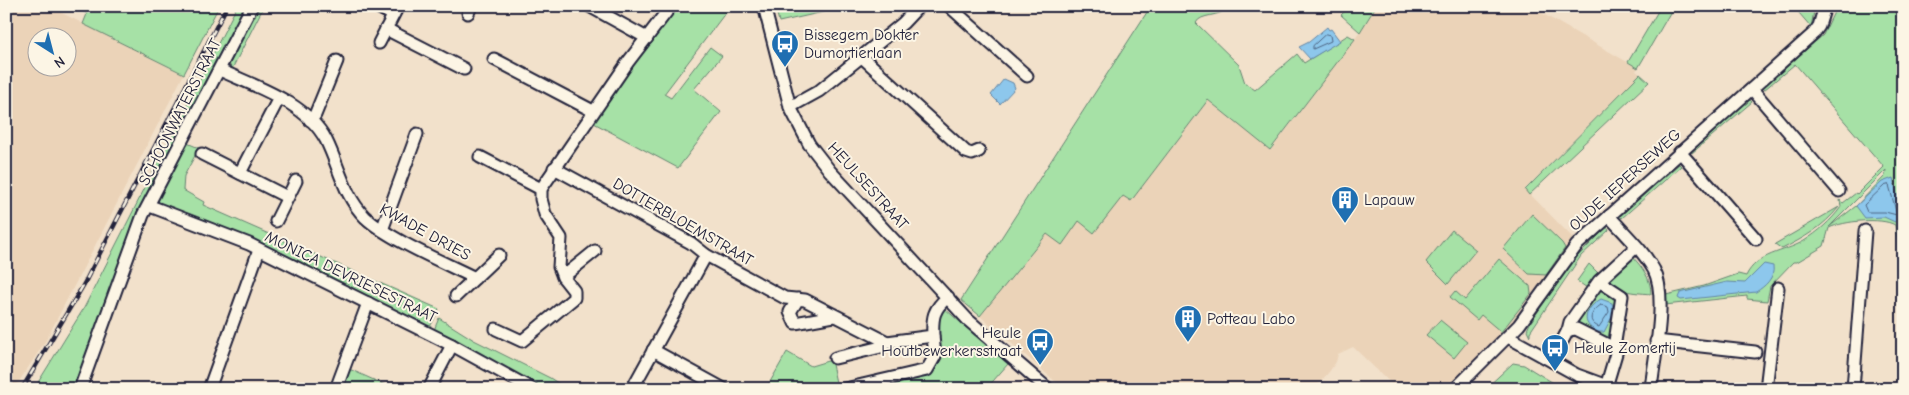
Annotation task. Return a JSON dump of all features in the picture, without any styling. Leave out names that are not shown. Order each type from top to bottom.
[{"type":"street","name":"SCHOONWATERSTRAAT","points":[[80,389],[143,216],[150,206],[252,6]]},
{"type":"street","points":[[376,6],[395,10],[379,43]]},
{"type":"street","points":[[589,6],[647,38]]},
{"type":"street","points":[[496,329],[522,341],[574,298],[574,291],[563,277],[559,267],[561,238],[545,214],[541,199],[541,189],[594,111],[671,6]]},
{"type":"street","name":"HEULSESTRAAT","points":[[764,6],[790,107],[809,144],[830,171],[948,297],[988,338],[1048,389]]},
{"type":"street","points":[[790,107],[807,100],[862,57],[903,24],[919,6]]},
{"type":"street","points":[[948,6],[1027,76]]},
{"type":"street","name":"OUDE IEPERSEWEG","points":[[1455,389],[1508,337],[1568,255],[1814,33],[1819,26],[1825,6]]},
{"type":"street","points":[[386,29],[464,69]]},
{"type":"street","points":[[862,57],[966,152],[972,154],[979,151]]},
{"type":"street","points":[[494,59],[594,111]]},
{"type":"street","points":[[310,120],[315,115],[337,60]]},
{"type":"street","name":"KWADE DRIES","points":[[220,70],[292,104],[310,120],[325,138],[352,200],[367,219],[382,230],[475,278]]},
{"type":"street","points":[[1752,89],[1839,190]]},
{"type":"street","points":[[240,173],[279,98]]},
{"type":"street","points":[[382,230],[417,134]]},
{"type":"street","points":[[1680,152],[1756,239]]},
{"type":"street","points":[[202,154],[287,197]]},
{"type":"street","points":[[480,157],[541,189]]},
{"type":"street","name":"DOTTERBLOEMSTRAAT","points":[[554,168],[691,243],[706,254],[785,298],[805,300],[887,342]]},
{"type":"street","points":[[276,221],[296,181]]},
{"type":"street","name":"MONICA DEVRIESESTRAAT","points":[[150,206],[249,244],[452,345],[532,389]]},
{"type":"street","points":[[1610,216],[1653,269],[1658,279],[1660,311],[1651,389]]},
{"type":"street","points":[[1853,389],[1865,231]]},
{"type":"street","points":[[1552,361],[1568,330],[1570,322],[1599,281],[1636,248]]},
{"type":"street","points":[[209,389],[260,250]]},
{"type":"street","points":[[563,277],[595,251]]},
{"type":"street","points":[[632,389],[706,254]]},
{"type":"street","name":"KWADE DRIES","points":[[456,296],[499,255]]},
{"type":"street","points":[[1599,281],[1622,296],[1614,348]]},
{"type":"street","points":[[1766,389],[1778,288]]},
{"type":"street","points":[[845,389],[927,370],[935,356],[932,316],[938,305],[948,297]]},
{"type":"street","points":[[798,299],[790,312],[795,323],[834,316]]},
{"type":"street","points":[[336,389],[368,303]]},
{"type":"street","points":[[1508,337],[1552,361],[1610,388],[1617,350],[1576,329],[1568,330]]},
{"type":"street","points":[[835,358],[881,347],[887,342],[933,336]]},
{"type":"street","points":[[1656,341],[1755,352]]},
{"type":"street","points":[[429,389],[452,345]]},
{"type":"street","points":[[653,350],[724,389]]},
{"type":"shaded area","points":[[6,6],[48,6],[184,74],[45,342],[14,389],[6,389]]},
{"type":"shaded area","points":[[1376,6],[1529,6],[1638,68],[1636,71],[1640,74],[1525,189],[1574,239],[1489,350],[1446,389],[1397,389],[1353,347],[1338,354],[1336,362],[1314,389],[1229,389],[1221,382],[1216,389],[1193,389],[1188,385],[1185,389],[1064,389],[980,316],[1047,234],[1079,221],[1123,196],[1131,201],[1208,100],[1271,150],[1360,32]]},
{"type":"green space","points":[[74,6],[219,6],[184,74],[83,24],[87,14]]},
{"type":"green space","points":[[237,6],[247,6],[154,188],[75,389],[34,389],[84,308]]},
{"type":"green space","points":[[257,6],[264,6],[232,69],[229,64],[231,58]]},
{"type":"green space","points":[[677,6],[726,6],[729,8],[664,94],[671,98],[710,47],[722,56],[694,89],[721,112],[678,168],[592,122],[633,63]]},
{"type":"green space","points":[[775,6],[850,6],[779,22]]},
{"type":"green space","points":[[1151,6],[1237,6],[1232,11],[1229,7],[1220,13],[1202,18],[1196,23],[1239,65],[1245,83],[1255,90],[1297,54],[1304,63],[1348,35],[1355,39],[1270,150],[1208,100],[1131,201],[1123,196],[1094,233],[1079,221],[1062,245],[1047,234],[980,316],[961,300]]},
{"type":"green space","points":[[1350,6],[1376,6],[1360,32],[1341,15]]},
{"type":"green space","points":[[1661,6],[1674,6],[1638,68],[1628,62]]},
{"type":"green space","points":[[1793,6],[1815,6],[1811,27]]},
{"type":"green space","points":[[1837,6],[1900,6],[1903,21],[1903,277],[1895,225],[1881,221],[1853,222],[1829,228],[1824,246],[1797,262],[1793,262],[1770,286],[1767,301],[1747,299],[1747,296],[1665,305],[1666,295],[1704,286],[1738,274],[1746,276],[1751,268],[1764,258],[1804,241],[1833,217],[1841,207],[1840,200],[1843,203],[1857,194],[1884,167],[1795,64],[1764,90],[1762,88],[1823,35]],"holes":[[[1886,170],[1885,176],[1856,206],[1829,227]]]},
{"type":"green space","points":[[1640,74],[1649,82],[1529,195],[1525,190]]},
{"type":"green space","points":[[1750,100],[1752,102],[1691,152]]},
{"type":"green space","points":[[187,143],[199,148],[184,176],[183,190],[204,202],[203,205],[439,309],[429,329],[159,205],[158,199]]},
{"type":"green space","points":[[1679,164],[1681,166],[1622,218],[1620,216]]},
{"type":"green space","points":[[1839,207],[1820,226],[1798,241],[1782,249],[1775,244]]},
{"type":"green space","points":[[1532,214],[1565,248],[1546,275],[1529,274],[1503,249]]},
{"type":"green space","points":[[1607,227],[1609,230],[1581,256],[1530,332],[1530,336],[1527,330],[1530,323],[1572,262]]},
{"type":"green space","points":[[1452,230],[1476,250],[1448,284],[1426,262]]},
{"type":"green space","points":[[1631,255],[1645,273],[1651,288],[1651,294],[1621,289],[1605,278]]},
{"type":"green space","points":[[1499,259],[1530,286],[1531,294],[1501,332],[1481,315],[1477,320],[1450,297],[1455,291],[1465,300]]},
{"type":"green space","points":[[1589,264],[1600,275],[1590,290],[1577,281]]},
{"type":"green space","points":[[1598,287],[1621,300],[1613,345],[1572,325]]},
{"type":"green space","points":[[944,308],[1008,364],[986,389],[863,389],[933,371],[939,363],[937,320]]},
{"type":"green space","points":[[439,318],[474,340],[550,378],[567,389],[540,389],[434,330]]},
{"type":"green space","points":[[1440,320],[1467,342],[1454,358],[1426,335]]},
{"type":"green space","points":[[787,352],[811,366],[831,360],[837,387],[766,389]]},
{"type":"green space","points":[[1513,363],[1524,365],[1555,384],[1485,389]]},
{"type":"green space","points":[[347,368],[394,389],[339,389]]},
{"type":"water","points":[[1327,27],[1329,30],[1331,29],[1340,41],[1310,59],[1299,47],[1309,42]]},
{"type":"water","points":[[1004,79],[1013,83],[1015,88],[1000,104],[991,95]]},
{"type":"water","points":[[1893,178],[1903,219],[1895,222],[1884,217],[1865,218],[1856,206],[1882,182]]},
{"type":"water","points":[[1764,264],[1773,266],[1771,278],[1756,292],[1681,300],[1678,298],[1680,293],[1727,282],[1745,283]]},
{"type":"water","points":[[1601,299],[1612,303],[1614,313],[1604,332],[1598,332],[1588,325],[1586,316],[1591,307]]},
{"type":"railway","points":[[22,389],[84,284],[227,6]]},
{"type":"place","name":"Bissegem Dokter Dumortierlaan","points":[[785,68]]},
{"type":"place","name":"Lapauw","points":[[1345,224]]},
{"type":"place","name":"Potteau Labo","points":[[1188,343]]},
{"type":"place","name":"Heule Houtbewerkersstraat","points":[[1040,366]]},
{"type":"place","name":"Heule Zomertij","points":[[1555,372]]}]
